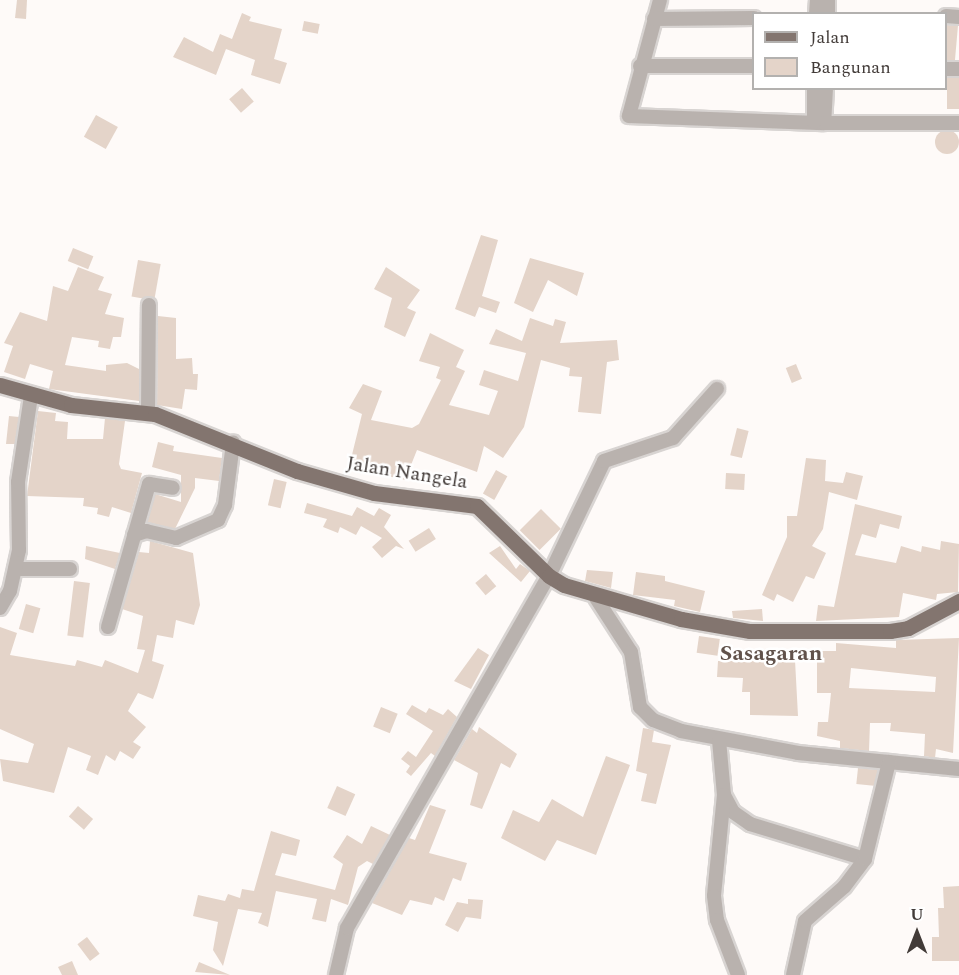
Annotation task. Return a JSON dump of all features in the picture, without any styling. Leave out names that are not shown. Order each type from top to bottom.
[{"type":"main road","name":"Jalan Nangela","points":[[0,385],[32,396],[148,412],[342,485],[477,506],[549,576],[596,598],[750,631],[858,633],[908,628],[959,601]]},
{"type":"street","points":[[660,0],[628,112],[634,118],[959,123]]},
{"type":"street","points":[[654,19],[752,18]]},
{"type":"street","points":[[640,66],[752,66]]},
{"type":"street","points":[[814,90],[819,122]]},
{"type":"street","points":[[819,122],[826,90]]},
{"type":"street","points":[[148,412],[149,305]]},
{"type":"street","points":[[336,975],[348,928],[549,576],[604,461],[673,438],[717,389]]},
{"type":"street","points":[[0,608],[15,569],[21,536],[18,482],[32,396]]},
{"type":"street","points":[[134,535],[146,531],[176,538],[215,523],[225,505],[232,443]]},
{"type":"street","points":[[108,627],[149,484],[173,488]]},
{"type":"street","points":[[15,569],[70,568]]},
{"type":"street","points":[[596,598],[634,659],[645,716],[681,731],[719,740],[959,769]]},
{"type":"street","points":[[719,740],[724,795],[714,896],[717,920],[738,975]]},
{"type":"street","points":[[793,975],[805,921],[844,887],[865,859],[889,762]]},
{"type":"street","points":[[724,795],[733,812],[750,825],[865,859]]},
{"type":"building","points":[[17,0],[27,0],[26,19],[15,18]]},
{"type":"building","points":[[242,13],[251,17],[249,21],[282,29],[274,59],[287,63],[280,84],[251,75],[255,60],[226,49],[216,75],[173,57],[184,37],[213,52],[220,34],[232,39]]},
{"type":"building","points":[[304,21],[320,24],[318,34],[302,31]]},
{"type":"building","points":[[947,25],[958,26],[955,61],[947,60]]},
{"type":"building","points":[[947,78],[959,78],[959,109],[947,109]]},
{"type":"building","points":[[242,88],[254,102],[241,113],[229,99]]},
{"type":"building","points":[[96,115],[118,127],[106,149],[84,137]]},
{"type":"building","points":[[947,130],[955,134],[959,142],[955,150],[947,154],[939,150],[935,142],[939,134]]},
{"type":"building","points":[[481,235],[498,240],[482,296],[500,302],[496,313],[479,307],[475,317],[455,309]]},
{"type":"building","points":[[73,248],[93,256],[88,269],[68,261]]},
{"type":"building","points":[[530,258],[584,273],[577,296],[548,280],[533,312],[514,303]]},
{"type":"building","points":[[138,260],[161,264],[154,300],[132,296]]},
{"type":"building","points":[[78,267],[104,277],[98,290],[112,294],[105,314],[124,318],[121,337],[113,337],[110,349],[98,347],[99,341],[72,337],[65,365],[106,371],[106,365],[127,363],[139,369],[139,401],[49,389],[53,371],[30,364],[25,379],[4,372],[13,346],[4,343],[20,312],[47,321],[53,286],[68,291]]},
{"type":"building","points":[[386,267],[420,290],[407,308],[416,312],[405,337],[384,327],[392,298],[374,289]]},
{"type":"building","points":[[158,316],[176,318],[176,359],[192,358],[193,374],[198,374],[197,390],[185,389],[182,409],[157,405]]},
{"type":"building","points":[[530,318],[553,326],[555,319],[566,322],[560,343],[617,340],[619,360],[607,362],[601,414],[578,412],[582,377],[569,376],[570,368],[541,360],[524,427],[503,458],[484,446],[477,472],[417,450],[405,480],[349,467],[362,414],[349,408],[363,384],[382,391],[371,420],[412,428],[419,424],[441,380],[436,378],[440,367],[419,361],[430,333],[464,350],[456,367],[465,371],[449,405],[489,415],[498,391],[479,385],[484,370],[518,381],[526,353],[489,344],[496,329],[522,341]]},
{"type":"building","points":[[796,364],[802,379],[792,383],[786,368]]},
{"type":"building","points":[[38,411],[56,413],[55,421],[68,422],[67,439],[103,439],[105,418],[125,421],[119,464],[121,469],[142,473],[131,513],[112,507],[109,517],[97,514],[98,508],[83,506],[84,498],[27,496]]},
{"type":"building","points":[[9,416],[19,417],[15,444],[6,444]]},
{"type":"building","points":[[737,428],[749,431],[742,458],[730,455]]},
{"type":"building","points":[[158,442],[174,446],[173,451],[222,458],[219,481],[195,478],[195,488],[175,529],[147,522],[155,494],[181,502],[181,475],[152,467]]},
{"type":"building","points":[[806,458],[826,460],[825,481],[843,483],[846,472],[863,476],[857,500],[829,492],[823,529],[812,546],[826,553],[814,579],[806,576],[793,602],[777,594],[774,601],[762,595],[787,537],[787,516],[797,516]]},
{"type":"building","points":[[496,470],[507,476],[494,500],[483,494]]},
{"type":"building","points":[[726,473],[745,474],[744,490],[725,489]]},
{"type":"building","points":[[274,479],[287,482],[281,508],[268,505]]},
{"type":"building","points":[[307,503],[352,516],[357,507],[374,516],[379,508],[391,515],[384,527],[404,549],[396,546],[382,558],[372,547],[382,538],[361,526],[356,535],[340,527],[338,533],[323,527],[327,519],[304,513]]},
{"type":"building","points":[[855,504],[902,516],[899,529],[880,524],[876,538],[862,534],[855,555],[896,563],[901,546],[921,552],[922,546],[940,550],[941,541],[959,544],[958,592],[937,594],[936,600],[903,593],[899,617],[816,621],[818,605],[834,607]]},
{"type":"building","points":[[541,509],[561,529],[540,550],[520,530]]},
{"type":"building","points":[[429,528],[436,539],[416,552],[409,541]]},
{"type":"building","points":[[150,541],[193,553],[200,605],[194,625],[176,620],[173,638],[157,635],[152,661],[164,665],[153,699],[138,693],[128,711],[146,727],[133,742],[141,747],[133,759],[120,751],[115,761],[106,755],[98,775],[86,770],[91,756],[68,747],[54,793],[3,781],[0,759],[28,763],[34,744],[0,729],[0,627],[17,633],[10,655],[75,666],[77,660],[102,667],[105,660],[138,673],[145,650],[137,649],[143,616],[122,609],[139,552],[149,553]]},
{"type":"building","points":[[86,546],[120,553],[115,569],[85,559]]},
{"type":"building","points":[[500,546],[516,569],[520,564],[530,571],[521,582],[489,553]]},
{"type":"building","points":[[587,570],[613,572],[611,588],[585,581]]},
{"type":"building","points":[[636,572],[665,576],[665,581],[705,591],[700,612],[674,606],[675,600],[633,595]]},
{"type":"building","points":[[486,574],[496,586],[486,595],[475,583]]},
{"type":"building","points":[[74,581],[90,583],[83,638],[67,636]]},
{"type":"building","points":[[26,604],[40,608],[33,633],[19,629]]},
{"type":"building","points":[[762,609],[763,621],[733,618],[732,611]]},
{"type":"building","points":[[699,636],[720,639],[717,656],[697,653]]},
{"type":"building","points":[[959,638],[953,753],[936,749],[935,758],[924,756],[925,734],[890,731],[891,723],[870,723],[869,751],[840,748],[840,741],[817,736],[818,722],[828,722],[831,693],[817,693],[817,651],[836,651],[836,643],[896,648],[896,640]],"holes":[[[851,668],[936,677],[935,692],[849,688]]]},
{"type":"building","points":[[478,648],[489,655],[471,689],[454,681]]},
{"type":"building","points":[[744,656],[795,660],[798,716],[750,715],[750,692],[742,692],[743,678],[717,677],[718,661],[744,661]]},
{"type":"building","points":[[412,705],[426,713],[429,708],[443,715],[448,709],[457,717],[435,756],[431,753],[411,776],[406,772],[410,766],[401,759],[408,751],[416,757],[433,731],[406,714]]},
{"type":"building","points":[[381,707],[398,714],[390,733],[373,726]]},
{"type":"building","points":[[479,727],[517,754],[510,768],[501,763],[482,809],[470,805],[478,773],[454,760],[472,729],[477,733]]},
{"type":"building","points":[[643,728],[654,730],[652,742],[671,745],[656,804],[641,801],[647,774],[636,771]]},
{"type":"building","points":[[606,756],[630,765],[596,855],[557,840],[545,861],[501,838],[513,810],[539,822],[552,799],[583,817]]},
{"type":"building","points":[[858,768],[878,770],[876,786],[856,784]]},
{"type":"building","points":[[337,786],[355,794],[346,816],[327,808]]},
{"type":"building","points":[[430,805],[446,810],[429,853],[467,863],[461,881],[453,878],[444,901],[435,897],[432,905],[410,900],[402,915],[372,903],[409,838],[415,840]]},
{"type":"building","points":[[78,806],[93,819],[84,830],[69,817]]},
{"type":"building","points":[[371,826],[390,835],[373,864],[367,861],[358,867],[348,905],[331,899],[326,922],[312,919],[317,899],[276,891],[268,927],[258,923],[262,913],[238,909],[223,966],[213,950],[218,922],[193,916],[198,895],[225,901],[228,894],[240,898],[242,889],[254,891],[271,831],[300,840],[296,856],[282,853],[275,875],[335,890],[343,864],[333,857],[347,835],[362,844]]},
{"type":"building","points":[[959,886],[959,961],[932,961],[932,937],[939,937],[938,908],[944,908],[943,887]]},
{"type":"building","points":[[468,899],[483,900],[481,919],[466,917],[458,932],[445,925],[457,902],[468,904]]},
{"type":"building","points":[[87,937],[100,954],[90,961],[77,944]]},
{"type":"building","points":[[72,961],[78,975],[62,975],[58,967]]},
{"type":"building","points":[[199,962],[230,975],[195,972]]},
{"type":"district","name":"Sasagaran","points":[[771,654]]}]
